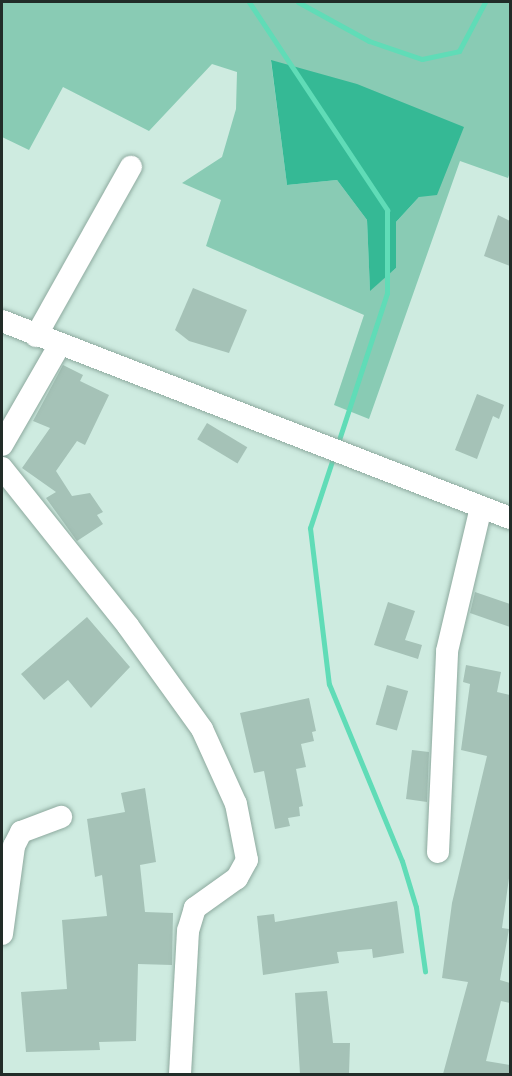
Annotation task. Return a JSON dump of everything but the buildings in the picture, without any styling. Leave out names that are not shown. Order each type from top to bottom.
[{"type":"street","points":[[36,336],[131,167]]},
{"type":"street","points":[[2,321],[59,346],[510,518]]},
{"type":"street","points":[[2,445],[59,346]]},
{"type":"street","points":[[2,468],[128,626],[202,729],[236,804],[247,860],[237,878],[195,908],[188,931],[180,1074]]},
{"type":"street","points":[[438,852],[447,651],[481,507]]},
{"type":"street","points":[[2,934],[14,846],[21,832],[61,817]]},
{"type":"green space","points":[[2,2],[510,2],[510,172],[508,178],[460,161],[369,419],[334,405],[364,315],[206,246],[221,200],[182,183],[222,157],[236,109],[237,72],[212,64],[149,131],[63,87],[29,150],[2,137]],"holes":[[[271,61],[419,197],[396,222],[396,268],[370,290],[367,220],[337,180],[287,185]]]},
{"type":"green space","points":[[271,60],[357,84],[464,127],[437,195],[419,197],[396,222],[396,268],[370,291],[367,220],[337,180],[287,185]]},
{"type":"waterway","points":[[249,2],[387,210],[387,293],[337,446]]},
{"type":"waterway","points":[[298,2],[369,41],[422,59],[459,51],[485,2]]},
{"type":"waterway","points":[[334,455],[310,528],[329,684],[402,861],[416,907],[425,971]]}]
